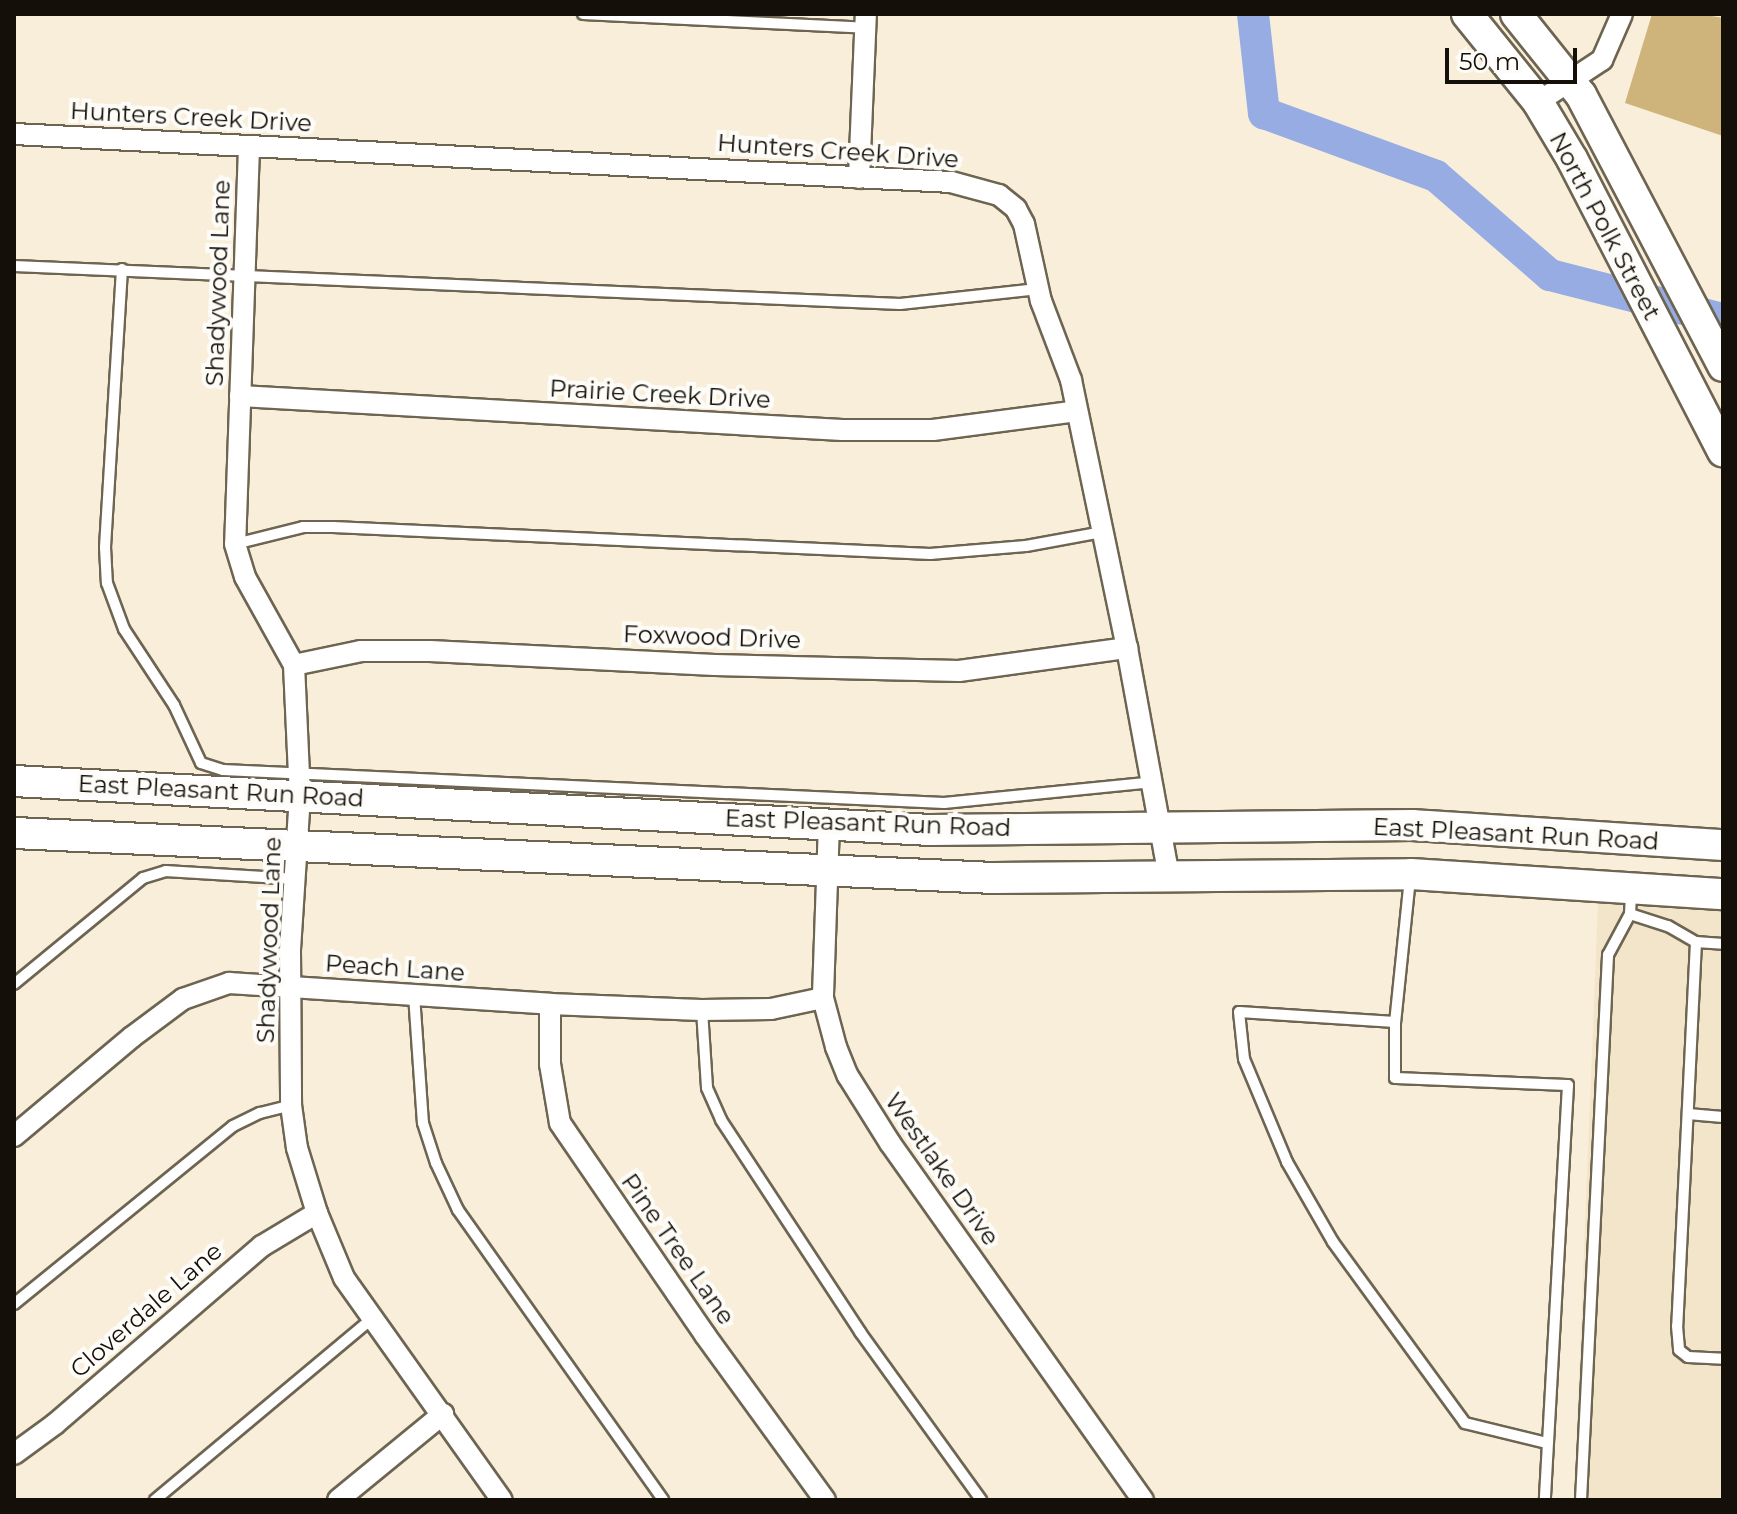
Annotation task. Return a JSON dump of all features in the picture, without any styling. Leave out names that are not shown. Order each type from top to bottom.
[{"type":"main road","name":"North Polk Street","points":[[1467,14],[1538,102],[1572,159],[1717,439]]},
{"type":"main road","name":"North Polk Street","points":[[1516,14],[1581,95],[1629,192],[1723,366]]},
{"type":"main road","name":"East Pleasant Run Road","points":[[14,781],[300,784],[931,830],[1163,830],[1412,825],[1723,845]]},
{"type":"main road","points":[[1411,874],[1412,825]]},
{"type":"main road","name":"East Pleasant Run Road","points":[[14,833],[994,878],[1411,874],[1630,901],[1723,894]]},
{"type":"street","points":[[1538,102],[1602,60],[1622,14]]},
{"type":"street","points":[[859,178],[866,21]]},
{"type":"street","name":"Hunters Creek Drive","points":[[14,134],[951,182],[999,195],[1016,209],[1024,224],[1054,341],[1071,380],[1163,830],[1169,876]]},
{"type":"street","name":"Shadywood Lane","points":[[249,147],[235,544],[255,597],[294,665],[300,784],[291,987],[291,1105],[297,1148],[317,1213],[344,1278],[502,1500]]},
{"type":"street","name":"Prairie Creek Drive","points":[[240,396],[842,430],[933,430],[1077,411]]},
{"type":"street","name":"Foxwood Drive","points":[[294,665],[361,651],[430,651],[715,665],[959,671],[1127,648]]},
{"type":"street","name":"Westlake Drive","points":[[829,823],[823,998],[836,1047],[865,1103],[1136,1497]]},
{"type":"street","name":"Peach Lane","points":[[14,1136],[132,1037],[183,999],[229,983],[550,1004],[702,1010],[771,1009],[823,998]]},
{"type":"street","name":"Pine Tree Lane","points":[[550,1004],[550,1064],[560,1123],[705,1335],[825,1500]]},
{"type":"street","name":"Cloverdale Lane","points":[[14,1454],[55,1424],[262,1246],[317,1213]]},
{"type":"street","points":[[341,1499],[443,1414]]},
{"type":"lane","points":[[583,14],[866,21]]},
{"type":"lane","points":[[14,266],[900,304],[1039,289]]},
{"type":"lane","points":[[122,269],[105,547],[107,583],[115,610],[138,652],[174,705],[201,763],[300,784],[944,803],[1153,781]]},
{"type":"lane","points":[[235,544],[303,527],[333,527],[930,554],[1026,546],[1102,532]]},
{"type":"lane","points":[[14,984],[143,878],[166,871],[296,879]]},
{"type":"lane","points":[[1411,874],[1395,1022],[1395,1078],[1568,1085],[1545,1500]]},
{"type":"lane","points":[[1581,1500],[1608,955],[1630,901],[1696,942],[1723,944]]},
{"type":"lane","points":[[1696,942],[1679,1350],[1688,1357],[1723,1359]]},
{"type":"lane","points":[[414,995],[423,1123],[436,1163],[458,1210],[663,1500]]},
{"type":"lane","points":[[702,1010],[707,1088],[721,1120],[860,1332],[981,1500]]},
{"type":"lane","points":[[1395,1022],[1239,1012],[1244,1059],[1287,1162],[1333,1242],[1465,1423],[1547,1443]]},
{"type":"lane","points":[[14,1304],[233,1126],[260,1113],[291,1105]]},
{"type":"lane","points":[[1688,1114],[1723,1117]]},
{"type":"lane","points":[[155,1500],[373,1318]]},
{"type":"shaded area","points":[[1652,14],[1701,14],[1723,18],[1723,136],[1625,103]]},
{"type":"shaded area","points":[[1598,903],[1723,910],[1723,1500],[1574,1500]]},
{"type":"waterway","points":[[1253,14],[1264,113],[1436,176],[1550,275],[1723,319]]}]
